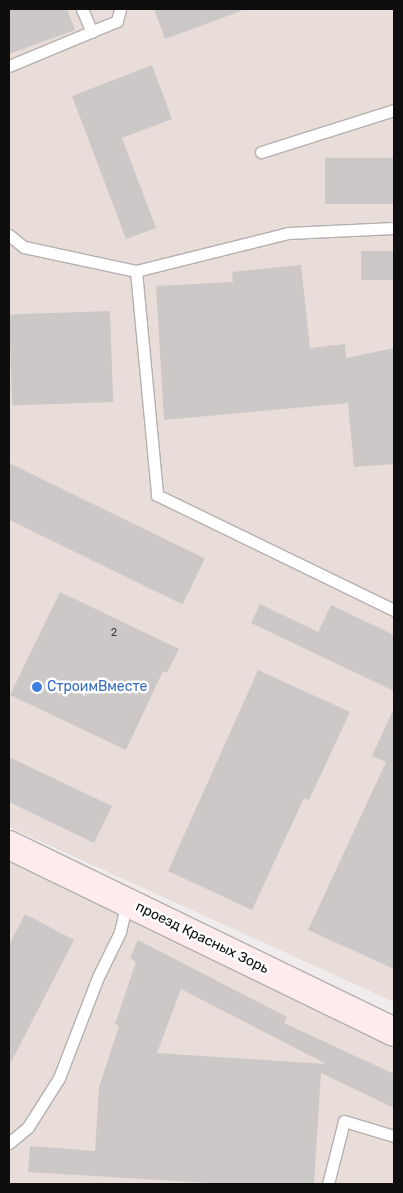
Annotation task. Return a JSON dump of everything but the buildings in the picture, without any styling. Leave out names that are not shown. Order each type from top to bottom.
[{"type":"street","name":"проезд Красных Зорь","points":[[9,845],[394,1032]]},
{"type":"lane","points":[[82,9],[92,32]]},
{"type":"lane","points":[[9,66],[116,22],[120,9]]},
{"type":"lane","points":[[261,152],[394,110]]},
{"type":"lane","points":[[9,235],[24,247],[136,270],[288,233],[394,228]]},
{"type":"lane","points":[[136,270],[157,495],[394,610]]},
{"type":"lane","points":[[9,1143],[28,1127],[59,1078],[98,977],[120,932],[127,902]]},
{"type":"lane","points":[[328,1184],[344,1121],[394,1136]]},
{"type":"shaded area","points":[[9,9],[394,9],[394,1002],[9,827]]},
{"type":"shaded area","points":[[9,848],[394,1034],[394,1184],[9,1184]]},
{"type":"place","name":"СтроимВместе","points":[[37,687]]}]
